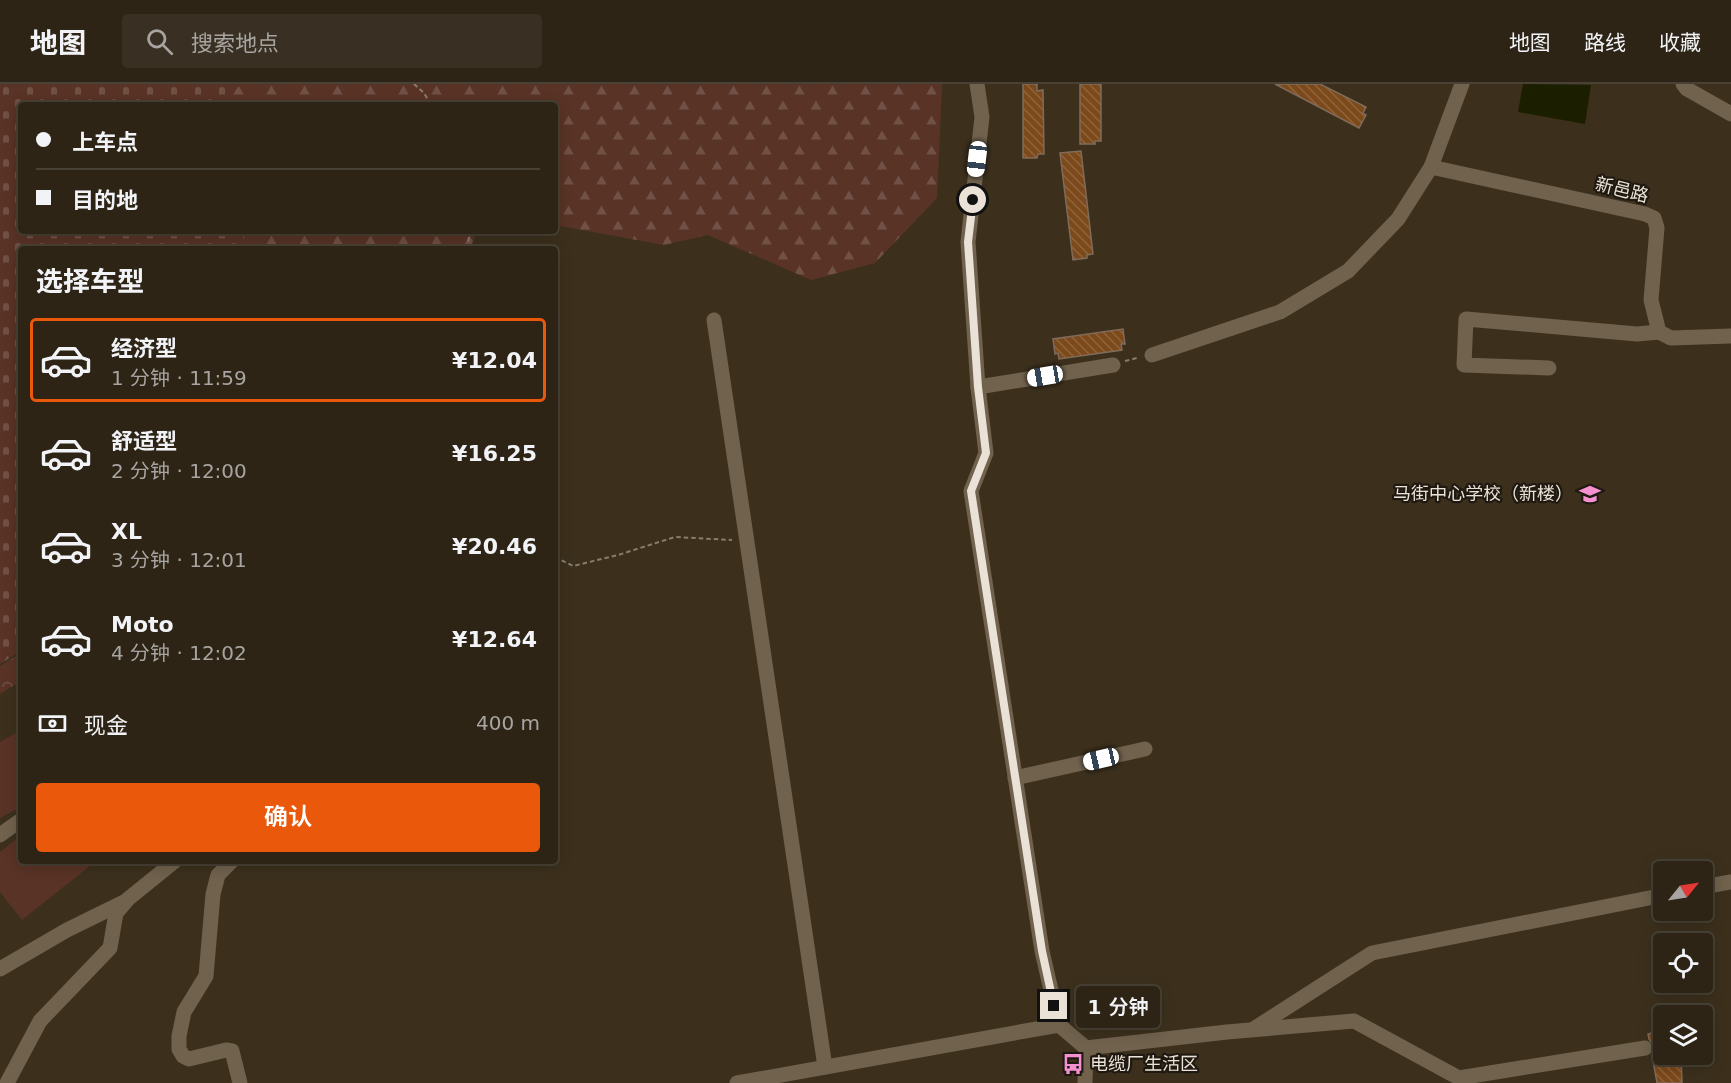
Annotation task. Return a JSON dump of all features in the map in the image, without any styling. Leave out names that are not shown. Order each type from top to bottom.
[{"type":"street","points":[[977,84],[982,117],[968,242],[978,387],[986,453],[971,491],[1042,951],[1059,1025],[1086,1048],[1354,1021],[1459,1078],[1645,1048]]},
{"type":"street","points":[[1152,355],[1280,312],[1348,271],[1398,219],[1431,167],[1462,84]]},
{"type":"street","points":[[1683,84],[1687,89],[1731,114]]},
{"type":"street","name":"新邑路","points":[[1431,167],[1645,214],[1654,218],[1657,228],[1650,300],[1659,332]]},
{"type":"street","points":[[1549,368],[1464,365],[1466,319],[1637,334],[1659,332],[1671,338],[1731,336]]},
{"type":"street","points":[[714,320],[825,1067]]},
{"type":"street","points":[[978,387],[1113,365]]},
{"type":"street","points":[[1015,778],[1145,749]]},
{"type":"street","points":[[0,835],[18,822]]},
{"type":"street","points":[[0,969],[67,930],[126,900],[171,864]]},
{"type":"street","points":[[229,864],[218,874],[213,894],[206,976],[184,1012],[179,1048],[183,1056],[189,1059],[226,1050],[232,1051],[240,1083]]},
{"type":"street","points":[[1713,886],[1731,882]]},
{"type":"street","points":[[1253,1030],[1372,953],[1653,897]]},
{"type":"street","points":[[7,1083],[40,1021],[110,948],[116,913],[126,900]]},
{"type":"street","points":[[738,1083],[1059,1025]]},
{"type":"street","points":[[1085,1083],[1086,1048]]},
{"type":"path","points":[[414,84],[424,93],[429,102]]},
{"type":"path","points":[[1113,365],[1152,355]]},
{"type":"path","points":[[558,558],[573,566],[675,537],[747,541]]},
{"type":"green space","points":[[0,84],[942,84],[937,198],[875,263],[811,280],[708,235],[664,245],[558,226],[558,102],[18,102],[18,234],[476,234],[471,246],[18,246],[18,653],[0,664]]},
{"type":"green space","points":[[0,84],[243,84],[224,102],[18,102],[18,234],[242,234],[248,246],[18,246],[18,634],[0,659]]},
{"type":"green space","points":[[18,655],[18,683],[0,694],[0,666]]},
{"type":"green space","points":[[18,732],[18,809],[0,818],[0,742]]},
{"type":"green space","points":[[18,837],[18,864],[92,864],[22,920],[0,892],[0,852]]},
{"type":"shaded area","points":[[1523,84],[1591,85],[1585,124],[1518,112]]},
{"type":"building","points":[[1023,84],[1037,84],[1037,91],[1043,90],[1044,154],[1038,154],[1037,158],[1023,158]]},
{"type":"building","points":[[1080,84],[1101,84],[1101,141],[1095,141],[1095,144],[1080,144]]},
{"type":"building","points":[[1275,84],[1320,84],[1366,107],[1363,113],[1366,115],[1359,128]]},
{"type":"building","points":[[1081,151],[1093,254],[1087,255],[1087,258],[1073,260],[1060,153]]},
{"type":"building","points":[[1123,329],[1125,344],[1121,344],[1122,350],[1059,359],[1058,353],[1055,354],[1053,339]]},
{"type":"building","points":[[1653,1033],[1653,1045],[1649,1039],[1648,1034]]},
{"type":"building","points":[[1654,1065],[1681,1065],[1682,1083],[1657,1083]]},
{"type":"place","name":"马街中心学校（新楼）","points":[[1590,494]]},
{"type":"place","name":"电缆厂生活区","points":[[1073,1064]]},
{"type":"route","points":[[973,200],[968,242],[978,387],[986,453],[971,491],[1042,951],[1054,1006]]}]
